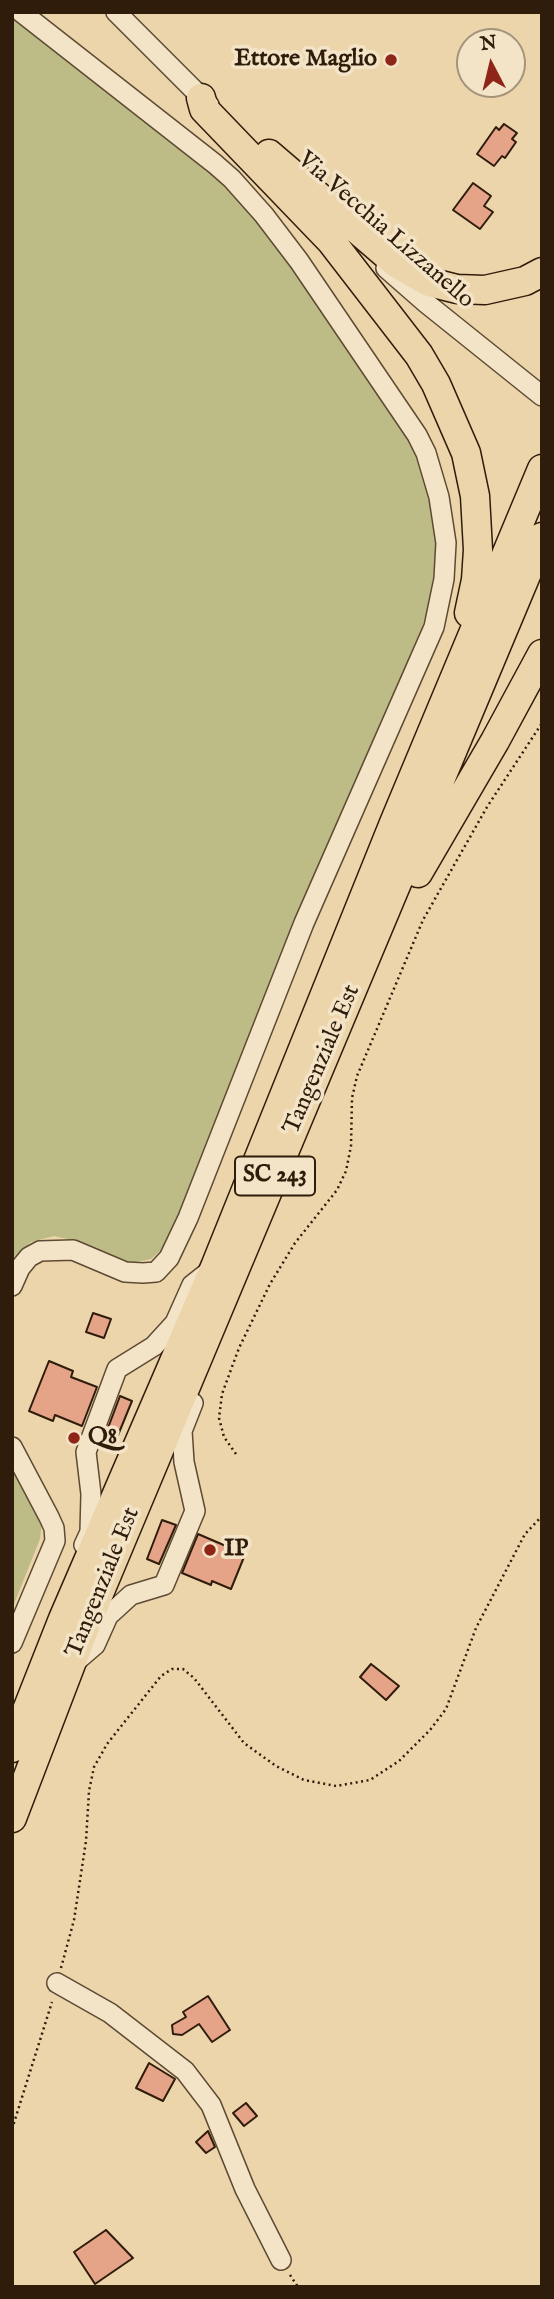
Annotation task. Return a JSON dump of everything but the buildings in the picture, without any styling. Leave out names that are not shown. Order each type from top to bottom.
[{"type":"highway","points":[[201,98],[204,109],[331,241],[419,355],[447,405],[473,478],[478,550],[472,600],[467,620],[401,781],[394,822]]},
{"type":"highway","points":[[248,141],[270,154],[396,263],[429,282],[457,289],[485,290],[525,281],[542,272]]},
{"type":"highway","name":"Tangenziale Est","points":[[12,1748],[64,1619],[215,1267],[394,822],[542,468]]},
{"type":"highway","name":"Tangenziale Est","points":[[12,1818],[71,1666],[216,1315],[542,537]]},
{"type":"highway","points":[[306,1101],[324,1075],[412,882],[495,741],[542,654]]},
{"type":"street","points":[[12,1286],[20,1268],[29,1257],[40,1251],[73,1251],[125,1272],[143,1273],[156,1272],[169,1258],[188,1218],[304,923],[434,627],[444,579],[446,543],[439,498],[426,453],[417,435],[299,261],[264,215],[215,164],[21,12]]},
{"type":"street","name":"Via Vecchia Lizzanello","points":[[117,12],[201,98],[314,205],[426,303],[542,396]]},
{"type":"street","points":[[64,1619],[67,1585],[90,1532],[91,1494],[86,1452],[117,1369],[154,1346],[175,1323],[192,1285],[215,1267]]},
{"type":"street","points":[[71,1666],[94,1645],[108,1616],[131,1595],[164,1585],[195,1511],[184,1462],[182,1432],[212,1357],[216,1315]]},
{"type":"street","points":[[12,1447],[49,1517],[55,1541],[12,1643]]},
{"type":"street","points":[[57,1983],[110,2013],[185,2071],[211,2105],[245,2189],[281,2260]]},
{"type":"path","points":[[236,1454],[224,1437],[219,1418],[222,1394],[239,1348],[270,1284],[295,1243],[337,1190],[346,1171],[351,1146],[352,1098],[357,1076],[366,1049],[423,920],[487,807],[542,723]]},
{"type":"path","points":[[12,2129],[74,1920],[94,1767],[107,1744],[161,1676],[172,1669],[183,1669],[194,1678],[244,1743],[295,1776],[336,1786],[370,1780],[399,1762],[446,1709],[476,1628],[525,1534],[542,1516]]},
{"type":"shaded area","points":[[12,14],[217,179],[254,216],[378,384],[415,449],[432,500],[436,556],[428,612],[164,1248],[151,1259],[132,1263],[76,1241],[54,1236],[31,1242],[12,1259]]},
{"type":"shaded area","points":[[12,1463],[42,1522],[40,1539],[12,1609]]},
{"type":"place","name":"Ettore Maglio","points":[[391,60]]},
{"type":"place","name":"Q8","points":[[74,1438]]},
{"type":"place","name":"IP","points":[[210,1550]]}]
